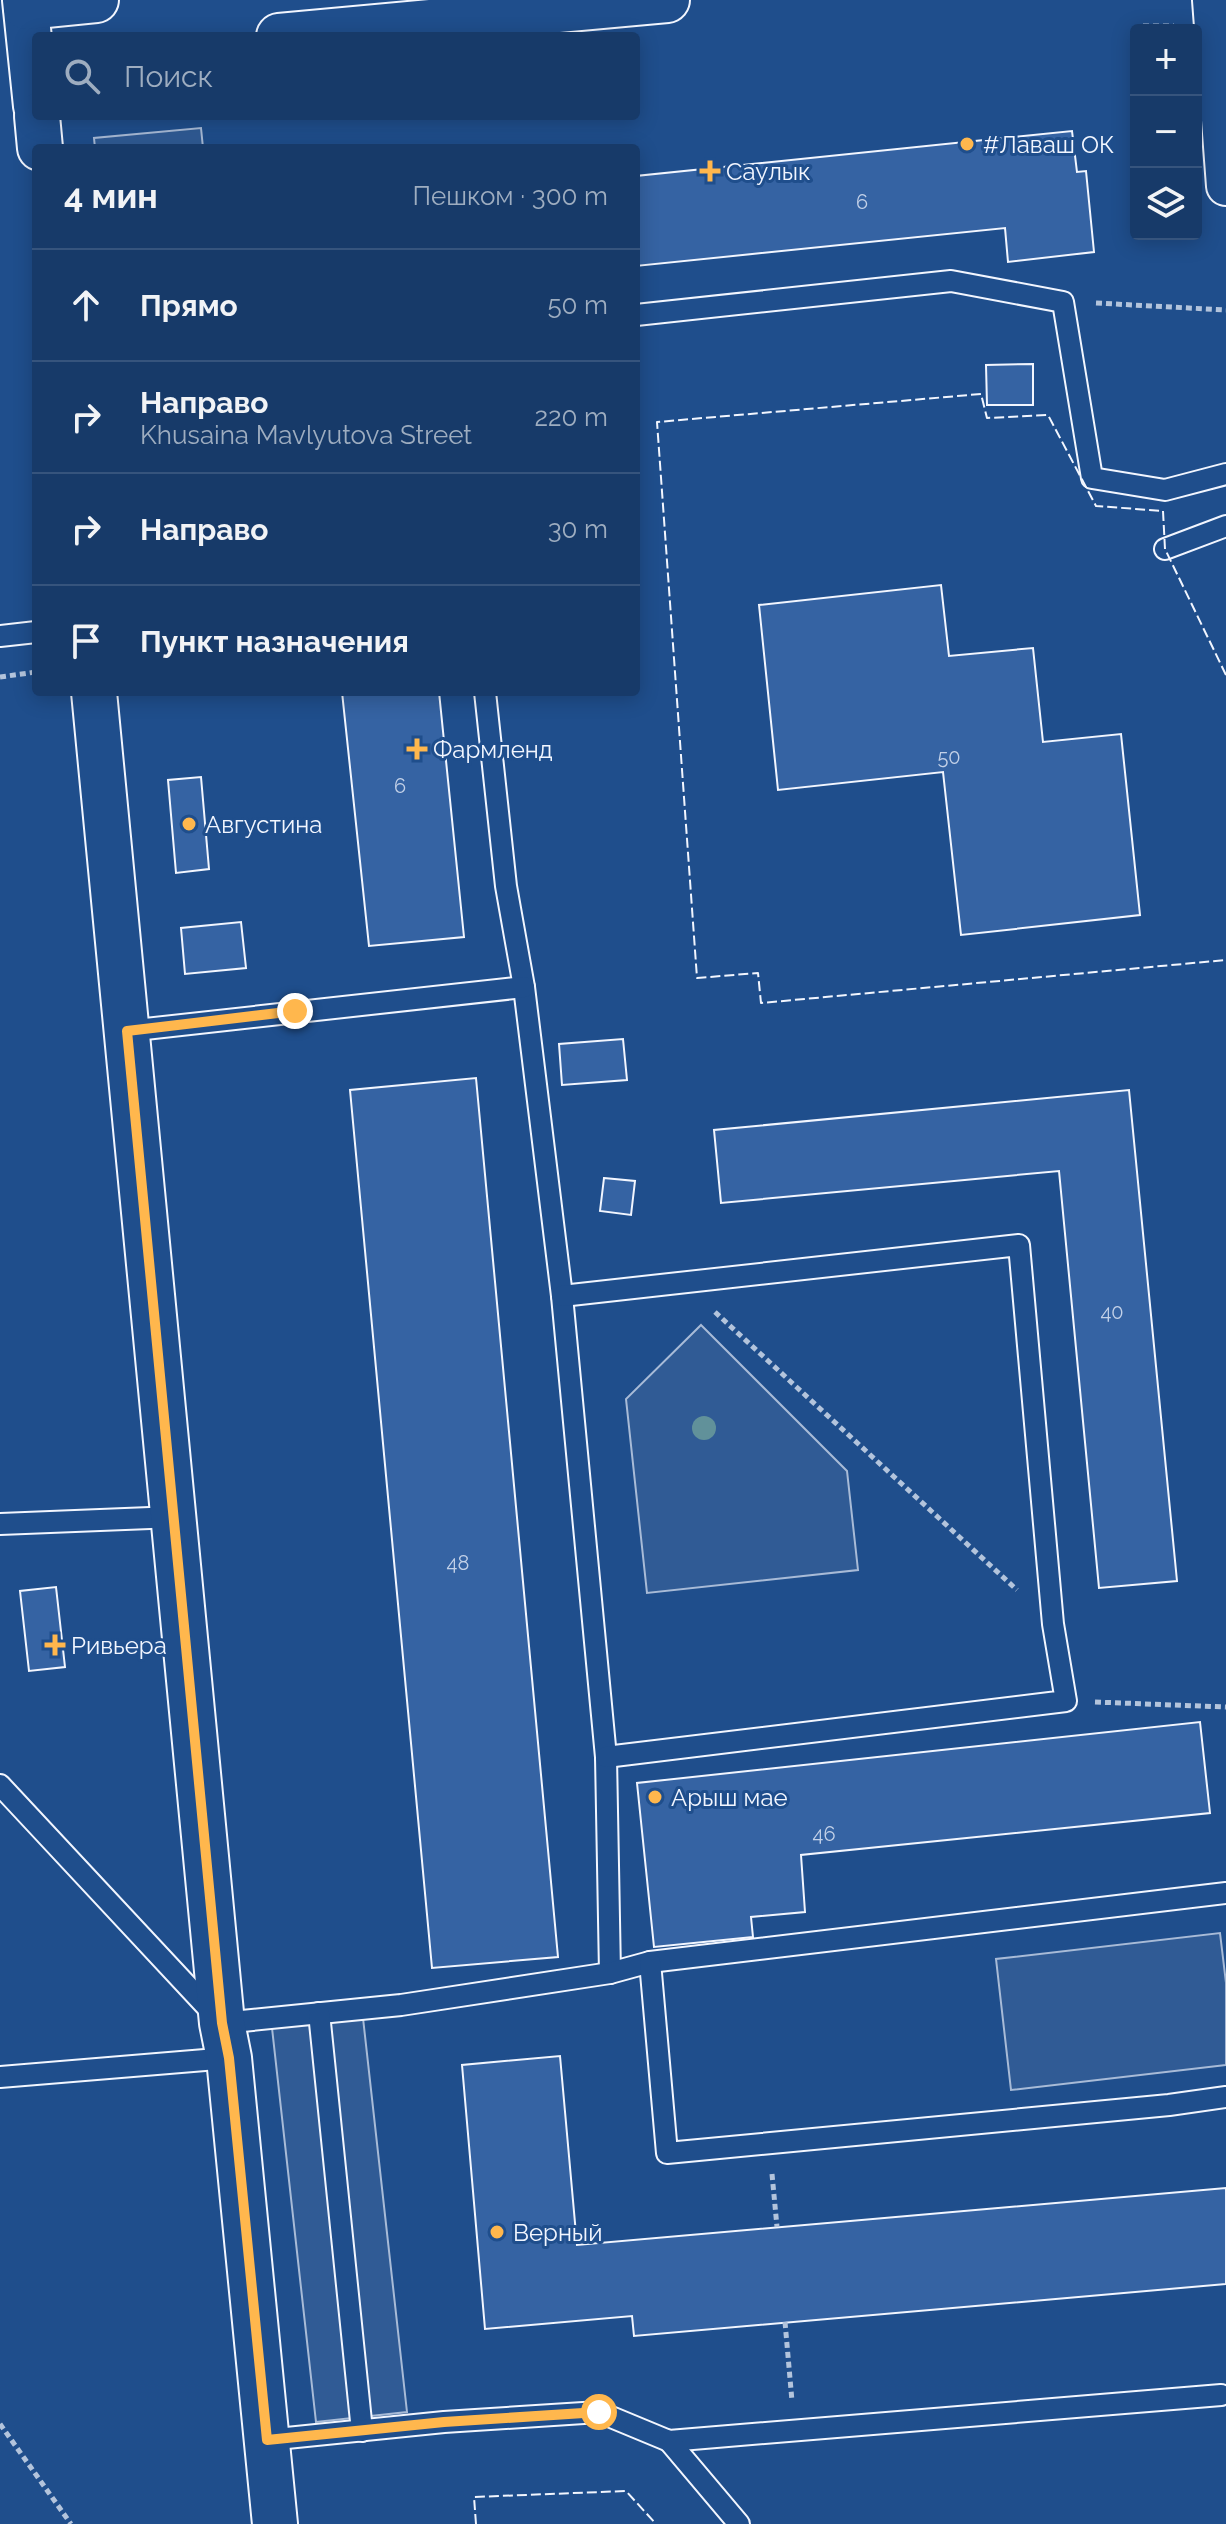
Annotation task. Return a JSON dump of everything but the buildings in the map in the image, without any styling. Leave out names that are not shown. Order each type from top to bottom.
[{"type":"street","points":[[32,46],[26,4],[96,0]]},
{"type":"street","points":[[322,32],[667,0]]},
{"type":"street","points":[[1212,0],[1226,186]]},
{"type":"street","points":[[37,120],[40,144]]},
{"type":"street","points":[[94,696],[275,2524]]},
{"type":"lane","points":[[640,315],[951,281],[1063,302],[1092,478],[1165,490],[1226,474]]},
{"type":"lane","points":[[1165,549],[1226,526]]},
{"type":"lane","points":[[0,636],[32,632]]},
{"type":"lane","points":[[485,696],[506,886],[524,987],[562,1296],[606,1757],[610,1973]]},
{"type":"lane","points":[[127,1031],[524,987]]},
{"type":"lane","points":[[562,1296],[1019,1245],[1053,1624],[1066,1701],[606,1757]]},
{"type":"lane","points":[[0,1524],[175,1517]]},
{"type":"lane","points":[[0,1785],[226,2040]]},
{"type":"lane","points":[[0,2077],[226,2040],[319,2013],[401,2005],[610,1973],[650,1962],[1226,1893]]},
{"type":"lane","points":[[650,1962],[667,2153],[1226,2097]]},
{"type":"lane","points":[[319,2013],[362,2431]]},
{"type":"lane","points":[[669,2441],[1221,2395]]},
{"type":"lane","points":[[267,2440],[444,2422],[599,2412],[669,2441],[739,2524]]},
{"type":"path","points":[[1063,302],[1226,310]]},
{"type":"path","points":[[0,677],[32,673]]},
{"type":"path","points":[[682,1281],[1053,1624]]},
{"type":"path","points":[[1066,1701],[1226,1707]]},
{"type":"path","points":[[770,2145],[777,2227]]},
{"type":"path","points":[[785,2322],[794,2430]]},
{"type":"path","points":[[0,2424],[71,2524]]},
{"type":"shaded area","points":[[201,128],[203,144],[95,144],[94,138]]},
{"type":"shaded area","points":[[701,1325],[847,1471],[858,1570],[647,1593],[626,1399]]},
{"type":"shaded area","points":[[1220,1933],[1226,1983],[1226,2065],[1011,2090],[996,1959]]},
{"type":"shaded area","points":[[363,2018],[407,2412],[316,2422],[272,2028]]},
{"type":"fence","points":[[1226,675],[1165,549],[1163,511],[1096,506],[1048,415],[987,418],[981,394],[657,422],[697,978],[758,973],[761,1003],[1226,960]]},
{"type":"fence","points":[[476,2524],[474,2497],[626,2491],[656,2524]]},
{"type":"place","name":"#Лаваш ОК","points":[[967,144]]},
{"type":"place","name":"Саулык","points":[[710,171]]},
{"type":"place","name":"Фармленд","points":[[417,749]]},
{"type":"place","name":"Августина","points":[[189,824]]},
{"type":"place","name":"Ривьера","points":[[55,1645]]},
{"type":"place","name":"Арыш мае","points":[[655,1797]]},
{"type":"place","name":"Верный","points":[[497,2232]]},
{"type":"route","points":[[295,1011],[127,1031],[222,2023],[229,2058],[267,2440],[444,2422],[599,2412]]}]
